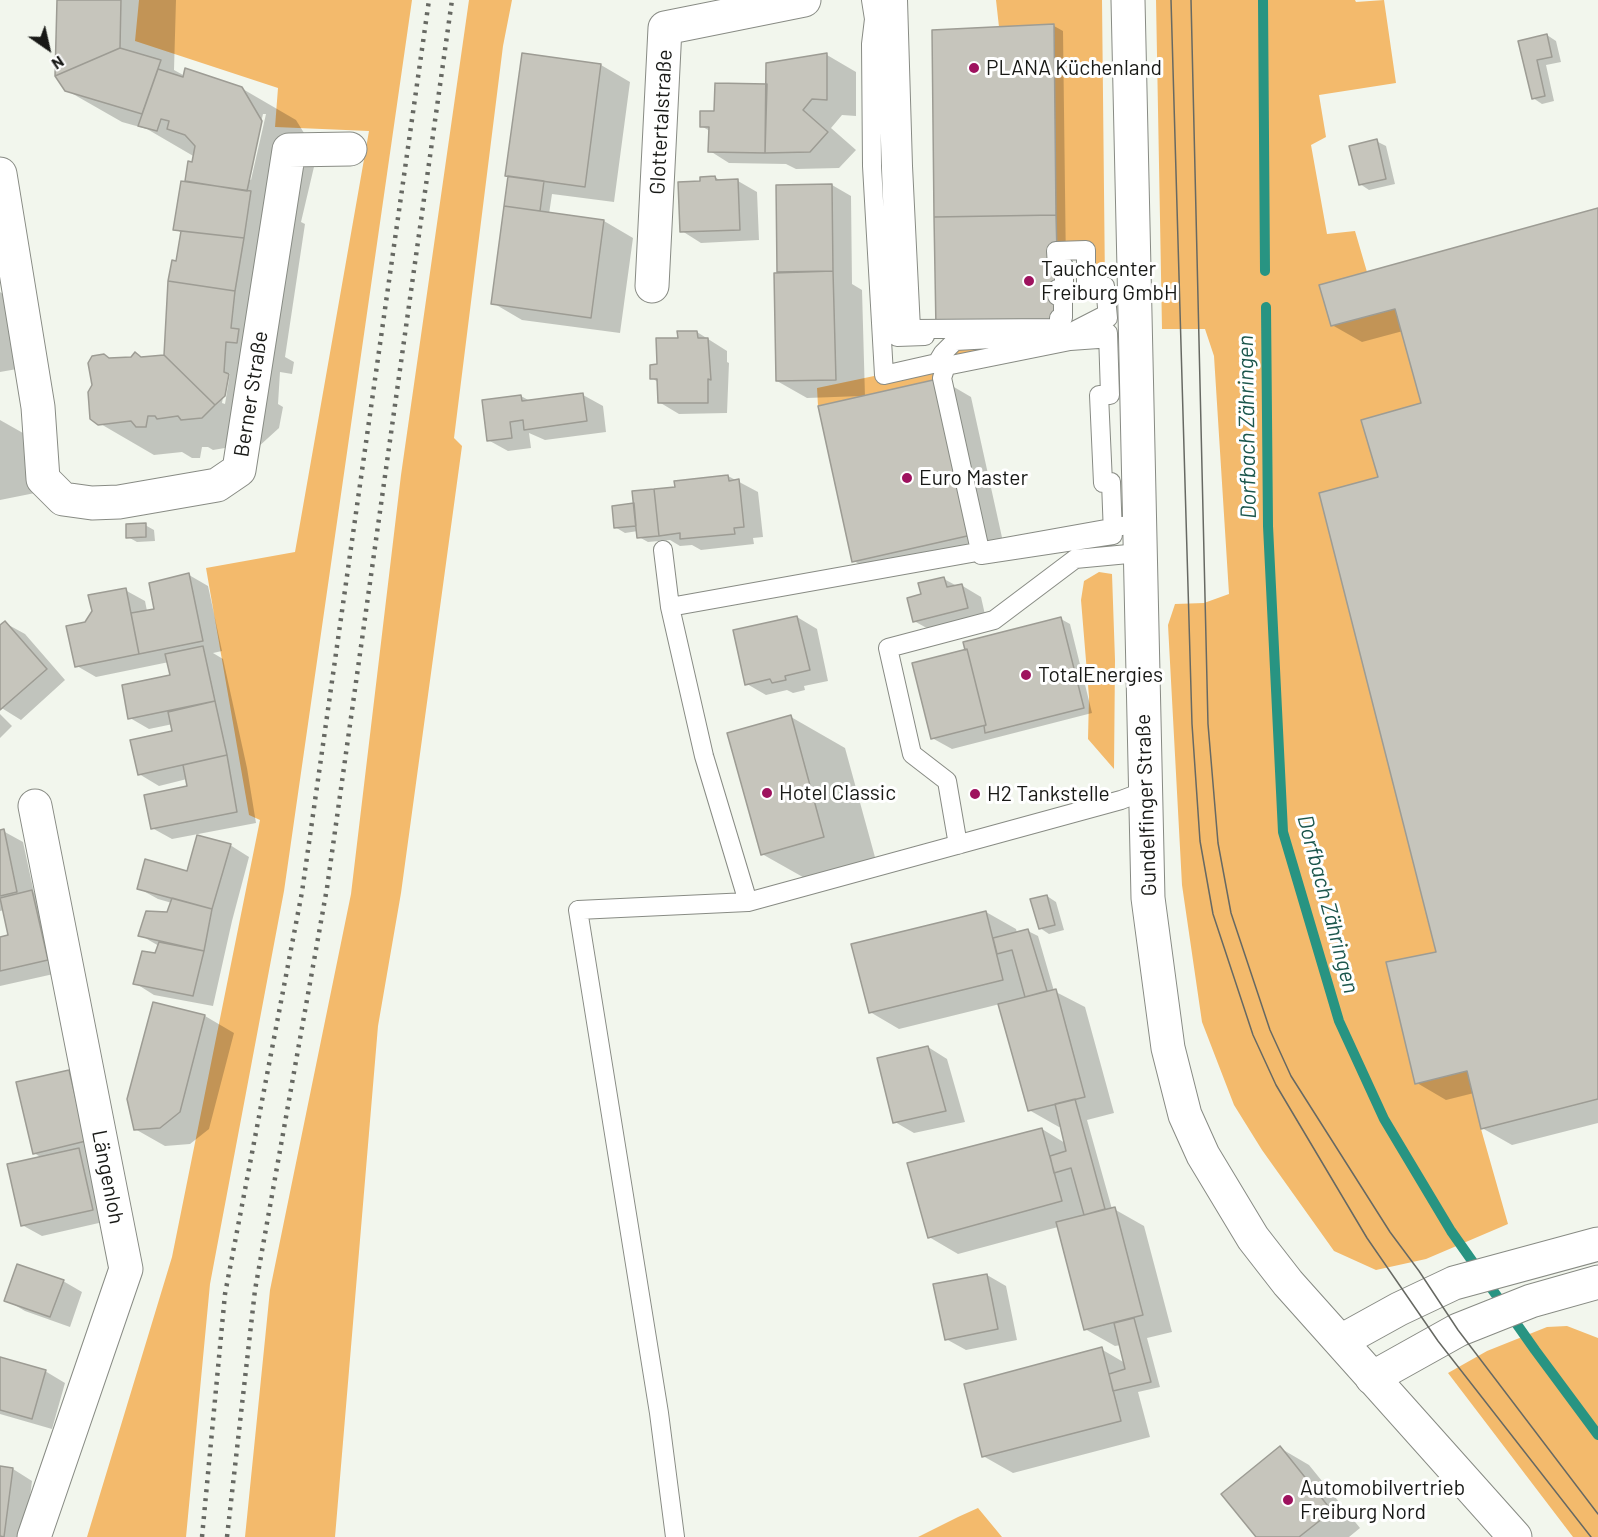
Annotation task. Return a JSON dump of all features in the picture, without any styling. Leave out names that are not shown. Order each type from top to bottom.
[{"type":"street","name":"Glottertalstraße","points":[[652,286],[665,28],[804,0]]},
{"type":"street","name":"Gundelfinger Straße","points":[[1128,0],[1121,306],[1123,364],[1149,898],[1168,1048],[1185,1114],[1203,1155],[1253,1238],[1288,1283],[1515,1537]]},
{"type":"street","name":"Berner Straße","points":[[0,174],[38,407],[43,479],[63,499],[92,503],[119,502],[216,485],[238,470],[289,150],[350,149]]},
{"type":"street","name":"Längenloh","points":[[34,1537],[126,1269],[35,806]]},
{"type":"street","points":[[1341,1341],[1405,1306],[1454,1283],[1598,1244]]},
{"type":"street","points":[[1372,1378],[1458,1330],[1479,1321],[1531,1301],[1598,1282]]},
{"type":"lane","points":[[871,0],[874,19],[872,166],[884,375],[937,363],[955,341],[1066,335],[1105,315],[1108,318],[1121,306]]},
{"type":"lane","points":[[885,0],[897,337],[1061,332],[1099,306],[1121,306]]},
{"type":"lane","points":[[898,0],[911,329],[1059,327],[1059,318],[1063,318],[1063,295],[1058,296],[1058,289],[1064,289],[1064,266],[1057,266],[1056,250],[1086,250],[1086,285],[1105,286],[1121,306]]},
{"type":"lane","points":[[980,551],[942,378],[946,366],[1070,341],[1098,339],[1108,333],[1123,364]]},
{"type":"lane","points":[[670,607],[980,551],[1130,534]]},
{"type":"lane","points":[[958,845],[947,781],[912,754],[888,648],[994,620],[1075,559],[1130,534]]},
{"type":"lane","points":[[663,550],[670,607],[704,756],[748,902]]},
{"type":"lane","points":[[675,1537],[659,1413],[578,910],[748,902],[1121,800],[1145,791]]},
{"type":"shaded area","points":[[139,0],[412,0],[284,891],[210,1284],[186,1537],[87,1537],[172,1257],[260,820],[249,815],[206,568],[295,552],[369,131],[275,127],[278,88],[135,41]]},
{"type":"shaded area","points":[[469,0],[512,0],[503,46],[454,438],[462,446],[401,893],[378,1026],[335,1537],[245,1537],[270,1290],[351,894],[401,475]]},
{"type":"shaded area","points":[[996,0],[1102,0],[1105,286],[1086,285],[1086,250],[1056,251],[1054,25],[999,27]]},
{"type":"shaded area","points":[[1156,0],[1355,0],[1356,2],[1384,0],[1396,83],[1319,95],[1326,137],[1311,145],[1327,234],[1355,231],[1367,272],[1320,285],[1331,326],[1395,309],[1421,403],[1362,420],[1378,477],[1319,493],[1436,952],[1415,1084],[1467,1071],[1508,1224],[1426,1259],[1376,1270],[1334,1251],[1262,1150],[1234,1105],[1202,1022],[1182,885],[1168,625],[1175,604],[1204,603],[1229,594],[1214,356],[1205,329],[1162,329]]},
{"type":"shaded area","points":[[1086,325],[1108,333],[961,364],[942,378],[818,406],[817,388],[936,363],[955,341]]},
{"type":"shaded area","points":[[1099,572],[1112,574],[1115,660],[1114,769],[1088,739],[1089,697],[1081,600],[1084,581]]},
{"type":"shaded area","points":[[1567,1326],[1598,1338],[1598,1537],[1573,1537],[1448,1373],[1487,1351],[1547,1327]]},
{"type":"shaded area","points":[[978,1508],[1002,1537],[918,1537],[958,1517]]},
{"type":"building","points":[[57,0],[121,0],[120,48],[55,76]]},
{"type":"building","points":[[1054,24],[1056,215],[934,217],[932,30]]},
{"type":"building","points":[[1547,34],[1552,57],[1537,60],[1545,96],[1532,99],[1518,41]]},
{"type":"building","points":[[120,48],[161,60],[142,114],[65,91],[55,76]]},
{"type":"building","points":[[522,53],[601,64],[585,187],[505,176]]},
{"type":"building","points":[[827,53],[827,100],[812,99],[803,110],[828,132],[810,152],[765,153],[766,63]]},
{"type":"building","points":[[185,68],[242,87],[262,121],[247,191],[185,181],[188,161],[192,162],[195,146],[185,135],[167,129],[169,121],[161,119],[157,131],[138,126],[158,69],[183,77]]},
{"type":"building","points":[[715,83],[767,84],[765,153],[708,152],[709,127],[700,127],[700,111],[714,111]]},
{"type":"building","points":[[1377,139],[1386,179],[1359,185],[1349,146]]},
{"type":"building","points":[[508,176],[544,181],[540,211],[504,206]]},
{"type":"building","points":[[715,176],[716,180],[738,179],[740,230],[680,232],[678,182],[700,181],[700,177]]},
{"type":"building","points":[[181,181],[251,191],[244,238],[173,230]]},
{"type":"building","points":[[832,184],[833,271],[777,272],[776,185]]},
{"type":"building","points":[[504,206],[604,220],[591,318],[491,304]]},
{"type":"building","points":[[1598,208],[1598,1099],[1481,1129],[1467,1071],[1415,1084],[1386,962],[1436,952],[1319,493],[1378,477],[1361,420],[1421,403],[1395,309],[1331,326],[1319,285]]},
{"type":"building","points":[[1056,215],[1059,328],[936,329],[934,217]]},
{"type":"building","points":[[181,231],[244,238],[235,291],[168,281],[172,260],[176,261]]},
{"type":"building","points":[[833,271],[836,380],[776,381],[774,273]]},
{"type":"building","points":[[168,281],[235,291],[231,328],[239,329],[237,343],[226,342],[224,372],[229,374],[225,396],[215,405],[164,355]]},
{"type":"building","points":[[677,331],[697,331],[698,338],[708,338],[711,380],[708,379],[708,403],[658,403],[657,379],[650,379],[650,365],[657,364],[656,338],[678,338]]},
{"type":"building","points":[[135,352],[141,357],[164,355],[215,405],[202,418],[181,420],[178,416],[157,419],[155,416],[148,416],[146,427],[136,427],[131,421],[98,425],[90,419],[88,392],[92,385],[88,363],[92,356],[104,354],[109,358],[131,357]]},
{"type":"building","points":[[942,378],[976,534],[852,562],[818,406]]},
{"type":"building","points":[[583,393],[587,421],[524,430],[523,420],[510,422],[512,438],[487,441],[482,400],[521,395],[522,401]]},
{"type":"building","points":[[728,475],[729,481],[739,479],[744,527],[734,528],[735,534],[680,539],[680,533],[659,536],[654,489],[675,487],[674,481]]},
{"type":"building","points":[[654,489],[659,536],[637,538],[632,491]]},
{"type":"building","points":[[634,503],[636,526],[614,528],[612,506]]},
{"type":"building","points":[[146,523],[146,537],[126,538],[126,524]]},
{"type":"building","points":[[189,573],[203,641],[139,654],[131,613],[154,609],[149,583]]},
{"type":"building","points":[[944,577],[947,587],[962,584],[968,608],[913,622],[907,598],[921,594],[918,583]]},
{"type":"building","points":[[126,588],[139,654],[75,667],[66,626],[85,622],[92,611],[88,595]]},
{"type":"building","points":[[797,616],[810,670],[785,676],[786,680],[772,683],[770,679],[745,685],[733,630]]},
{"type":"building","points":[[1061,617],[1084,708],[985,733],[984,726],[986,725],[967,649],[965,650],[963,642]]},
{"type":"building","points":[[5,621],[47,669],[0,710],[0,625]]},
{"type":"building","points":[[203,646],[215,701],[128,719],[122,685],[170,675],[165,654]]},
{"type":"building","points":[[967,649],[986,725],[931,739],[912,663]]},
{"type":"building","points":[[215,701],[227,755],[138,775],[130,740],[172,731],[168,712]]},
{"type":"building","points":[[791,715],[824,837],[761,855],[727,733]]},
{"type":"building","points":[[227,755],[237,812],[151,829],[144,795],[187,786],[183,765]]},
{"type":"building","points":[[4,829],[17,892],[0,896],[0,830]]},
{"type":"building","points":[[197,835],[231,844],[212,909],[137,889],[145,859],[187,871]]},
{"type":"building","points":[[32,890],[48,960],[0,971],[0,937],[8,935],[0,898]]},
{"type":"building","points":[[1047,895],[1055,925],[1039,929],[1030,899]]},
{"type":"building","points":[[172,898],[212,909],[204,951],[138,936],[146,911],[167,912]]},
{"type":"building","points":[[986,911],[1003,980],[869,1013],[851,944]]},
{"type":"building","points":[[1028,929],[1047,991],[1025,997],[1012,950],[997,954],[993,938]]},
{"type":"building","points":[[159,942],[204,951],[193,996],[133,984],[142,951],[155,953]]},
{"type":"building","points":[[1056,989],[1085,1097],[1028,1111],[998,1004]]},
{"type":"building","points":[[153,1002],[205,1015],[180,1112],[160,1128],[134,1130],[127,1099]]},
{"type":"building","points":[[928,1046],[946,1111],[893,1123],[877,1058]]},
{"type":"building","points":[[69,1070],[86,1141],[33,1154],[16,1082]]},
{"type":"building","points":[[1075,1099],[1105,1209],[1084,1215],[1071,1168],[1054,1173],[1050,1156],[1066,1151],[1055,1104]]},
{"type":"building","points":[[1042,1128],[1062,1201],[928,1238],[907,1163]]},
{"type":"building","points":[[79,1148],[93,1210],[21,1226],[7,1164]]},
{"type":"building","points":[[1115,1207],[1143,1315],[1084,1330],[1056,1222]]},
{"type":"building","points":[[17,1264],[64,1280],[50,1317],[4,1301]]},
{"type":"building","points":[[987,1274],[998,1329],[945,1340],[933,1284]]},
{"type":"building","points":[[1134,1318],[1151,1382],[1113,1391],[1109,1374],[1125,1369],[1114,1323]]},
{"type":"building","points":[[1102,1347],[1121,1421],[982,1457],[964,1384]]},
{"type":"building","points":[[0,1357],[46,1370],[32,1419],[0,1410]]},
{"type":"building","points":[[1280,1446],[1332,1511],[1299,1537],[1256,1537],[1221,1494]]},
{"type":"building","points":[[0,1466],[13,1468],[4,1537],[0,1536]]},
{"type":"waterway","name":"Dorfbach Zähringen","points":[[1263,0],[1265,271]]},
{"type":"waterway","name":"Dorfbach Zähringen","points":[[1266,307],[1268,526],[1283,832],[1339,1021],[1384,1119],[1451,1231],[1598,1435]]},
{"type":"tram line","points":[[1171,0],[1192,724],[1200,841],[1213,914],[1253,1035],[1276,1085],[1367,1238],[1438,1341],[1591,1537]]},
{"type":"tram line","points":[[1191,0],[1208,724],[1218,843],[1231,913],[1270,1030],[1291,1076],[1390,1232],[1458,1330],[1598,1514]]},
{"type":"railway","points":[[202,1537],[225,1294],[302,892],[429,0]]},
{"type":"railway","points":[[227,1537],[255,1290],[327,888],[452,0]]},
{"type":"place","name":"PLANA Küchenland","points":[[974,68]]},
{"type":"place","name":"Tauchcenter Freiburg GmbH","points":[[1029,281]]},
{"type":"place","name":"Euro Master","points":[[907,478]]},
{"type":"place","name":"TotalEnergies","points":[[1026,675]]},
{"type":"place","name":"Hotel Classic","points":[[767,793]]},
{"type":"place","name":"H2 Tankstelle","points":[[975,794]]},
{"type":"place","name":"Automobilvertrieb Freiburg Nord","points":[[1288,1500]]}]
